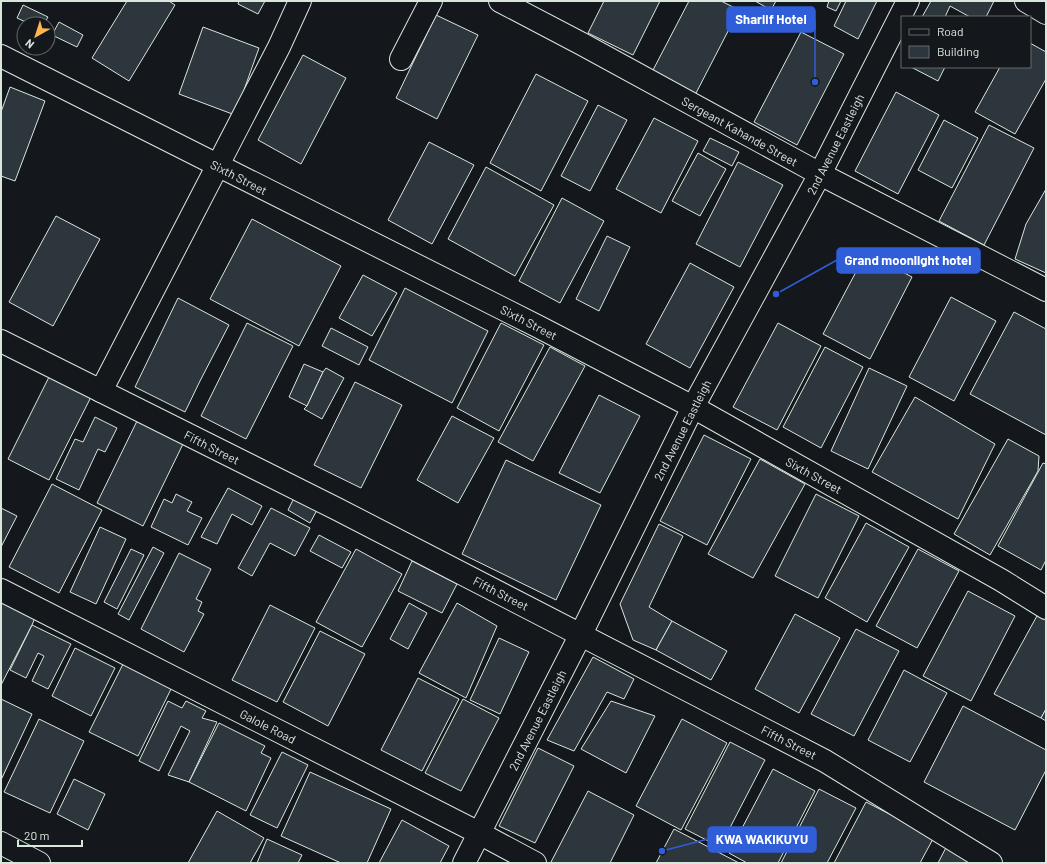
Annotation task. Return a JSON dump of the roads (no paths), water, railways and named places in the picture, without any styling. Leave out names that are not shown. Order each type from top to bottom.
[{"type":"street","points":[[101,391],[279,47],[300,1]]},
{"type":"street","points":[[401,59],[431,1]]},
{"type":"street","name":"Sergeant Kahande Street","points":[[500,1],[820,174],[1046,290]]},
{"type":"street","name":"2nd Avenue Eastleigh","points":[[464,863],[581,634],[693,407],[820,174],[908,1]]},
{"type":"street","points":[[1026,1],[1046,13]]},
{"type":"street","name":"Sixth Street","points":[[1,56],[539,327],[693,407],[1001,580],[1046,608]]},
{"type":"street","name":"Fifth Street","points":[[1,341],[581,634],[825,761],[991,863]]},
{"type":"street","name":"Galole Road","points":[[1,590],[479,833],[535,863]]},
{"type":"street","points":[[1,843],[39,863]]},
{"type":"place","name":"Shariif Hotel","points":[[815,82]]},
{"type":"place","name":"Grand moonlight hotel","points":[[776,294]]},
{"type":"place","name":"KWA WAKIKUYU","points":[[662,851]]}]
